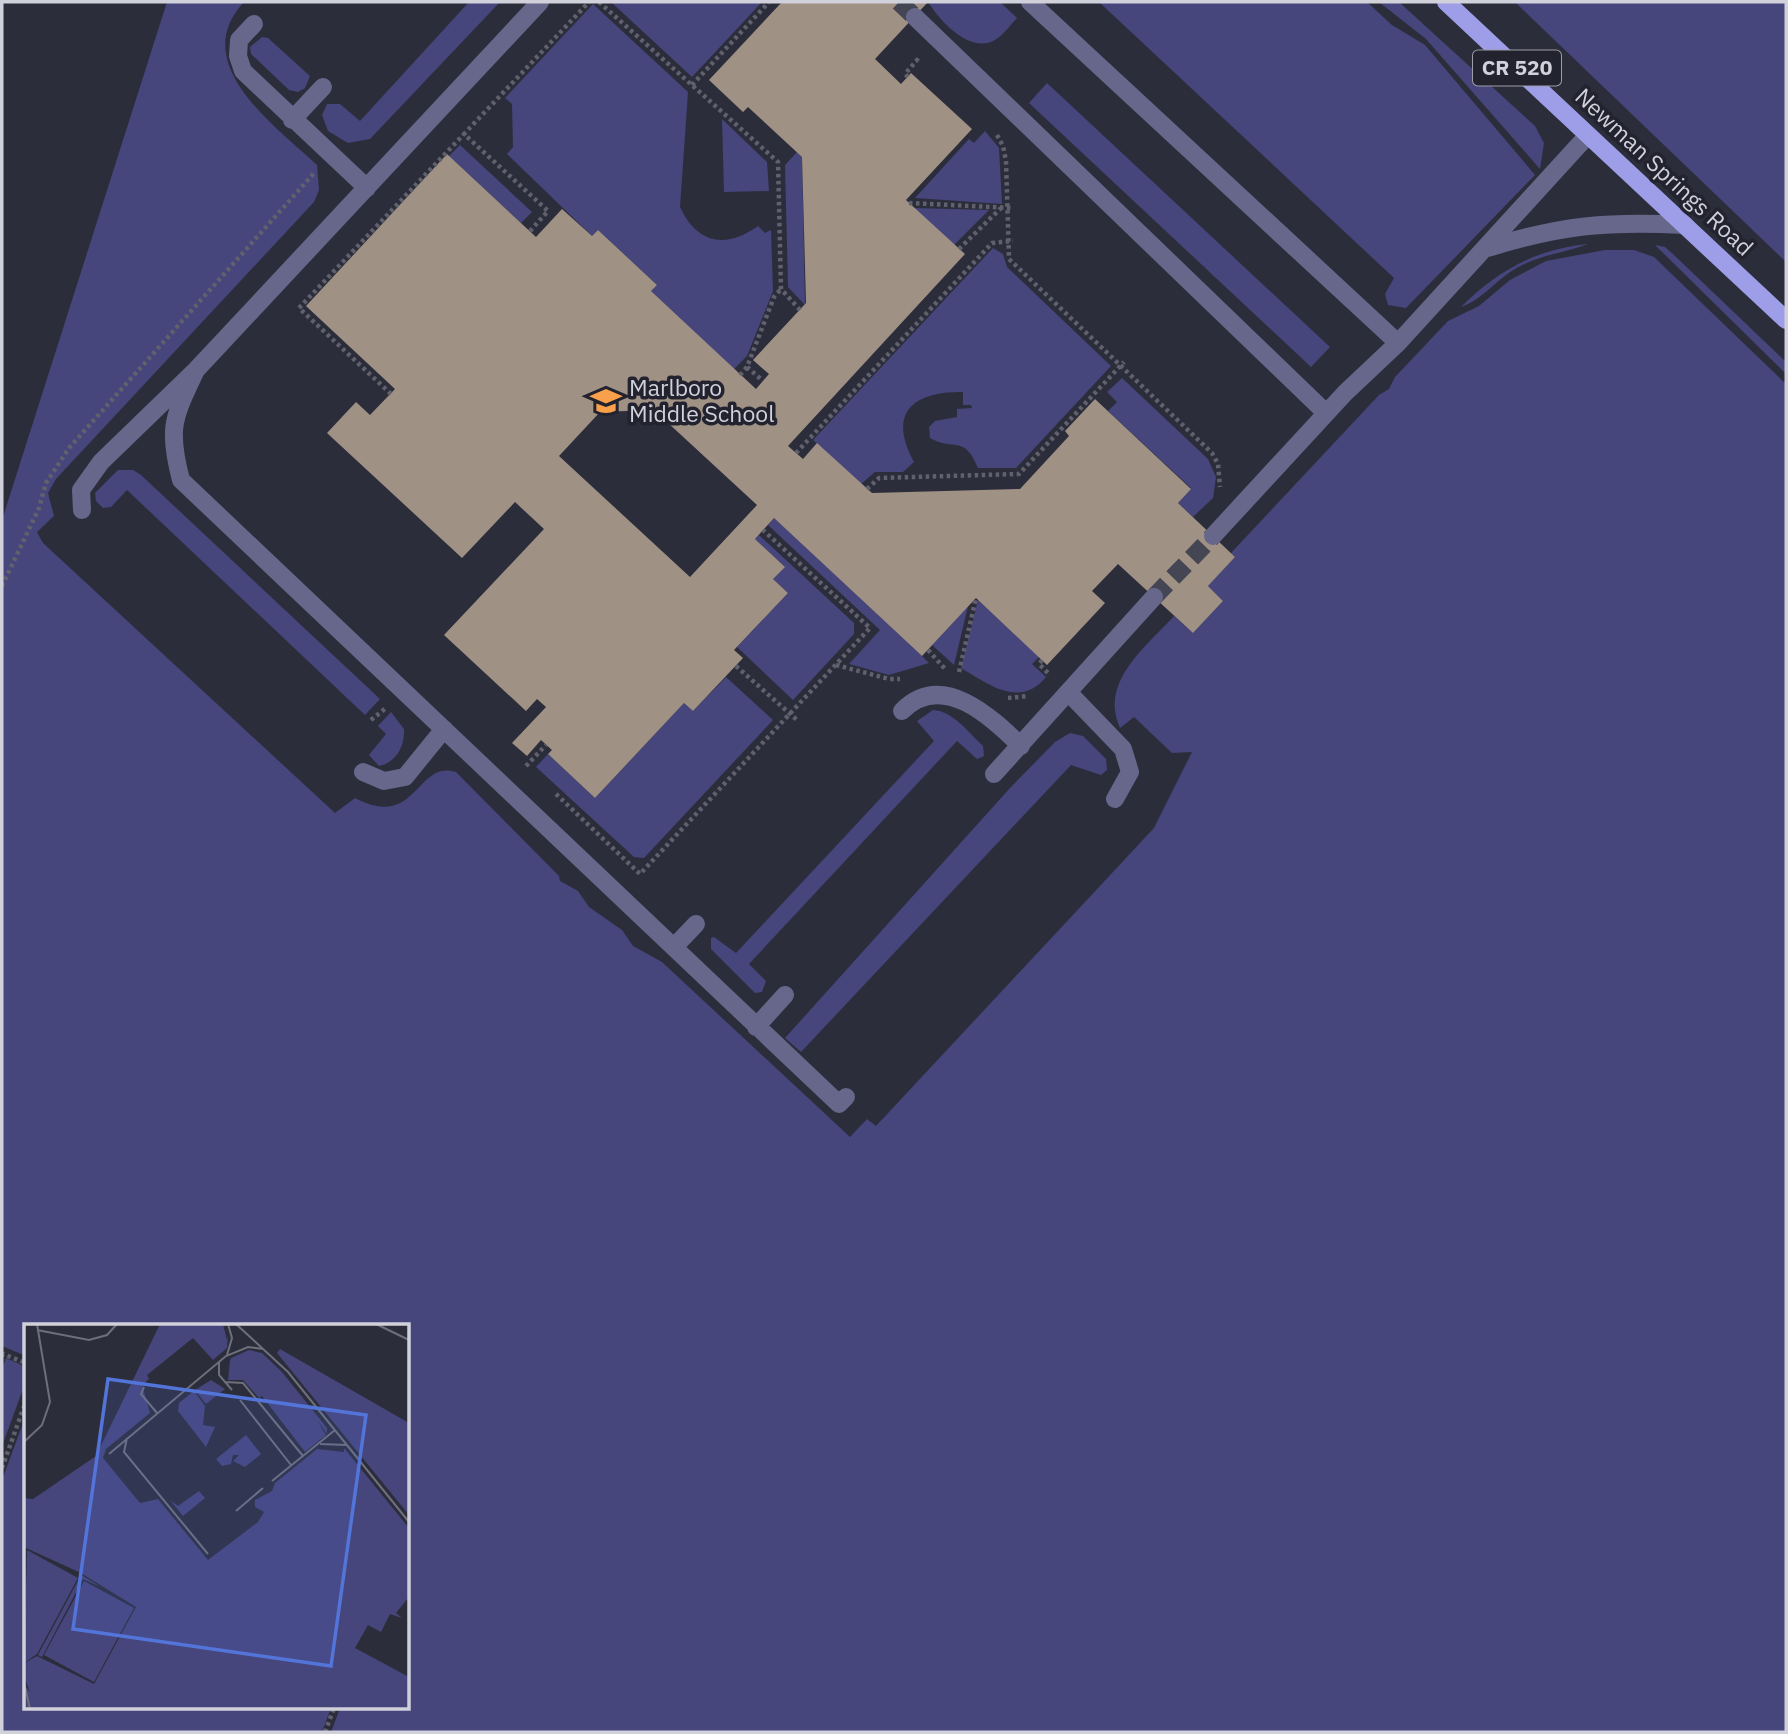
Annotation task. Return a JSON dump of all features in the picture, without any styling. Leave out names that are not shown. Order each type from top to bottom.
[{"type":"main road","name":"Newman Springs Road","points":[[1446,2],[1786,320]]},
{"type":"lane","points":[[82,510],[81,490],[102,462],[196,370],[540,2]]},
{"type":"lane","points":[[1030,2],[1398,342]]},
{"type":"lane","points":[[915,17],[1326,413]]},
{"type":"lane","points":[[254,24],[239,40],[238,56],[243,71],[367,188]]},
{"type":"lane","points":[[292,120],[323,88]]},
{"type":"lane","points":[[1213,536],[1326,413],[1398,342],[1485,249],[1588,135]]},
{"type":"lane","points":[[1485,249],[1543,231],[1602,223],[1685,225]]},
{"type":"lane","points":[[196,370],[174,417],[172,445],[181,480],[675,946],[756,1027],[839,1104],[846,1097]]},
{"type":"lane","points":[[994,774],[1070,694],[1154,597]]},
{"type":"lane","points":[[902,711],[919,698],[933,694],[953,696],[979,709],[1021,746]]},
{"type":"lane","points":[[1070,694],[1123,749],[1130,772],[1115,799]]},
{"type":"lane","points":[[363,772],[384,781],[405,776],[444,729]]},
{"type":"lane","points":[[675,946],[696,924]]},
{"type":"lane","points":[[756,1027],[786,995]]},
{"type":"path","points":[[391,394],[299,308],[589,2]]},
{"type":"path","points":[[599,2],[778,162],[781,289],[800,310]]},
{"type":"path","points":[[692,85],[769,2]]},
{"type":"path","points":[[908,77],[905,74],[917,60],[926,69]]},
{"type":"path","points":[[994,131],[1003,146],[1009,259],[1017,270],[1122,364],[1212,453],[1221,476],[1217,501]]},
{"type":"path","points":[[464,134],[548,211],[530,231]]},
{"type":"path","points":[[2,586],[39,508],[46,483],[69,448],[315,172],[351,173]]},
{"type":"path","points":[[380,174],[425,175]]},
{"type":"path","points":[[909,203],[1006,208]]},
{"type":"path","points":[[959,249],[1006,208]]},
{"type":"path","points":[[796,453],[992,243],[1010,241]]},
{"type":"path","points":[[740,375],[747,367],[774,297],[781,289]]},
{"type":"path","points":[[867,489],[879,478],[1019,474],[1122,364]]},
{"type":"path","points":[[747,367],[763,381]]},
{"type":"path","points":[[554,793],[640,874],[870,628],[763,530]]},
{"type":"path","points":[[953,696],[976,598]]},
{"type":"path","points":[[1042,660],[1039,664],[1054,678]]},
{"type":"path","points":[[836,665],[889,679],[899,680],[907,675]]},
{"type":"path","points":[[736,666],[797,720]]},
{"type":"path","points":[[935,668],[959,672],[970,678]]},
{"type":"path","points":[[371,720],[404,692]]},
{"type":"path","points":[[1002,697],[1012,699],[1035,694]]},
{"type":"path","points":[[526,766],[546,745]]},
{"type":"path","points":[[516,757],[535,775]]},
{"type":"path","points":[[2,1356],[3,1354],[24,1362]]},
{"type":"path","points":[[2,1468],[24,1407]]},
{"type":"path","points":[[326,1732],[333,1710]]},
{"type":"shaded area","points":[[167,2],[244,2],[229,25],[225,48],[231,70],[260,112],[317,165],[319,190],[314,202],[56,479],[48,493],[54,516],[37,532],[43,543],[335,813],[355,798],[376,806],[391,806],[404,801],[432,775],[443,771],[456,772],[559,876],[560,881],[578,891],[589,907],[622,930],[633,946],[662,962],[850,1137],[867,1119],[876,1126],[1154,828],[1192,752],[1172,753],[1134,717],[1120,728],[1115,711],[1116,696],[1120,681],[1139,653],[1174,616],[1193,633],[1223,601],[1208,586],[1235,557],[1231,553],[1379,395],[1389,389],[1395,377],[1448,321],[1479,306],[1510,280],[1546,261],[1605,250],[1634,250],[1654,257],[1786,384],[1786,1732],[331,1732],[339,1710],[410,1710],[410,1324],[24,1324],[24,1355],[2,1346],[2,520]]},
{"type":"shaded area","points":[[469,2],[500,2],[370,139],[348,143],[328,131],[322,115],[327,104],[340,104],[360,121]]},
{"type":"shaded area","points":[[611,2],[762,2],[692,77]]},
{"type":"shaded area","points":[[928,2],[1000,2],[1017,18],[998,38],[988,43],[978,43],[958,35]]},
{"type":"shaded area","points":[[1099,2],[1367,2],[1392,25],[1425,45],[1535,175],[1406,308],[1388,305],[1385,294],[1394,278]]},
{"type":"shaded area","points":[[1379,2],[1399,2],[1535,126],[1544,143],[1540,169],[1426,39]]},
{"type":"shaded area","points":[[1515,2],[1786,2],[1786,262],[1517,4]]},
{"type":"shaded area","points":[[593,4],[688,92],[680,207],[687,219],[695,229],[713,239],[735,238],[758,226],[765,233],[771,230],[773,291],[747,356],[734,369],[651,291],[657,285],[598,230],[592,236],[507,154],[513,147],[512,104],[505,98]]},
{"type":"shaded area","points":[[262,37],[268,38],[310,76],[305,88],[298,92],[289,90],[251,54],[250,47]]},
{"type":"shaded area","points":[[1047,83],[1330,347],[1311,367],[1029,103]]},
{"type":"shaded area","points":[[722,119],[767,162],[769,191],[724,192]]},
{"type":"shaded area","points":[[985,131],[999,148],[1002,204],[915,198],[969,139],[974,143]]},
{"type":"shaded area","points":[[460,145],[532,212],[521,223],[449,156]]},
{"type":"shaded area","points":[[797,152],[802,157],[805,305],[788,287],[785,165]]},
{"type":"shaded area","points":[[914,208],[989,210],[954,245]]},
{"type":"shaded area","points":[[1588,244],[1524,264],[1476,300],[1461,307],[1489,282],[1535,256]]},
{"type":"shaded area","points":[[1655,245],[1665,247],[1674,255],[1786,362],[1786,374]]},
{"type":"shaded area","points":[[993,248],[1003,254],[1007,267],[1111,366],[1016,468],[978,468],[964,447],[930,438],[929,427],[935,421],[957,417],[957,409],[972,408],[971,405],[963,405],[963,392],[945,393],[918,401],[904,418],[906,445],[914,462],[903,472],[875,472],[861,484],[813,440]]},
{"type":"shaded area","points":[[1122,378],[1208,459],[1216,477],[1213,498],[1193,517],[1178,503],[1191,488],[1108,411],[1117,402],[1107,392]]},
{"type":"shaded area","points":[[118,470],[133,470],[141,475],[380,699],[365,715],[127,490],[111,507],[103,508],[96,501],[95,493]]},
{"type":"shaded area","points":[[774,518],[929,663],[889,675],[849,664],[880,630],[768,525]]},
{"type":"shaded area","points":[[759,535],[854,623],[854,634],[793,700],[737,647],[788,593],[773,579],[784,566],[755,539]]},
{"type":"shaded area","points":[[978,600],[1039,657],[1032,664],[1046,677],[1036,686],[1026,691],[1004,691],[961,668]]},
{"type":"shaded area","points":[[968,606],[954,665],[932,645]]},
{"type":"shaded area","points":[[726,677],[773,720],[644,858],[634,857],[536,767],[548,754],[595,798],[684,703],[693,711]]},
{"type":"shaded area","points":[[933,710],[947,714],[960,723],[983,746],[984,756],[977,759],[957,741],[749,964],[766,981],[762,992],[755,993],[711,949],[711,938],[714,937],[736,953],[934,741],[917,721]]},
{"type":"shaded area","points":[[391,712],[404,729],[403,742],[395,757],[379,766],[369,755],[386,734],[378,726]]},
{"type":"shaded area","points":[[1070,733],[1083,736],[1106,759],[1107,770],[1101,775],[1071,765],[801,1052],[785,1038],[1010,788],[1055,742]]},
{"type":"shaded area","points":[[6,1358],[24,1366],[24,1386],[2,1446],[2,1369]]},
{"type":"shaded area","points":[[24,1420],[24,1710],[330,1710],[322,1732],[2,1732],[2,1480]]},
{"type":"building","name":"Marlboro Middle School","points":[[782,2],[928,2],[875,59],[901,84],[911,73],[972,129],[906,200],[965,254],[788,446],[803,459],[817,443],[872,493],[1020,489],[1069,436],[1065,431],[1095,399],[1191,489],[1178,503],[1235,557],[1208,586],[1223,601],[1193,633],[1118,564],[1092,591],[1105,603],[1047,665],[976,598],[922,656],[774,518],[755,539],[785,567],[773,579],[788,593],[734,650],[743,658],[693,711],[684,703],[595,798],[548,754],[552,750],[541,740],[527,756],[512,743],[546,707],[537,699],[526,711],[444,635],[544,529],[515,502],[462,558],[327,433],[356,402],[370,415],[395,389],[306,306],[447,154],[536,237],[562,209],[592,236],[598,230],[657,285],[651,291],[756,389],[769,374],[753,360],[806,303],[802,157],[748,107],[743,112],[709,80]],"holes":[[[654,410],[757,505],[690,577],[559,456],[600,412]]]},
{"type":"tunnel","points":[[899,2],[915,17]]},
{"type":"tunnel","points":[[1154,597],[1213,536]]},
{"type":"place","name":"Marlboro Middle School","points":[[606,401]]}]
